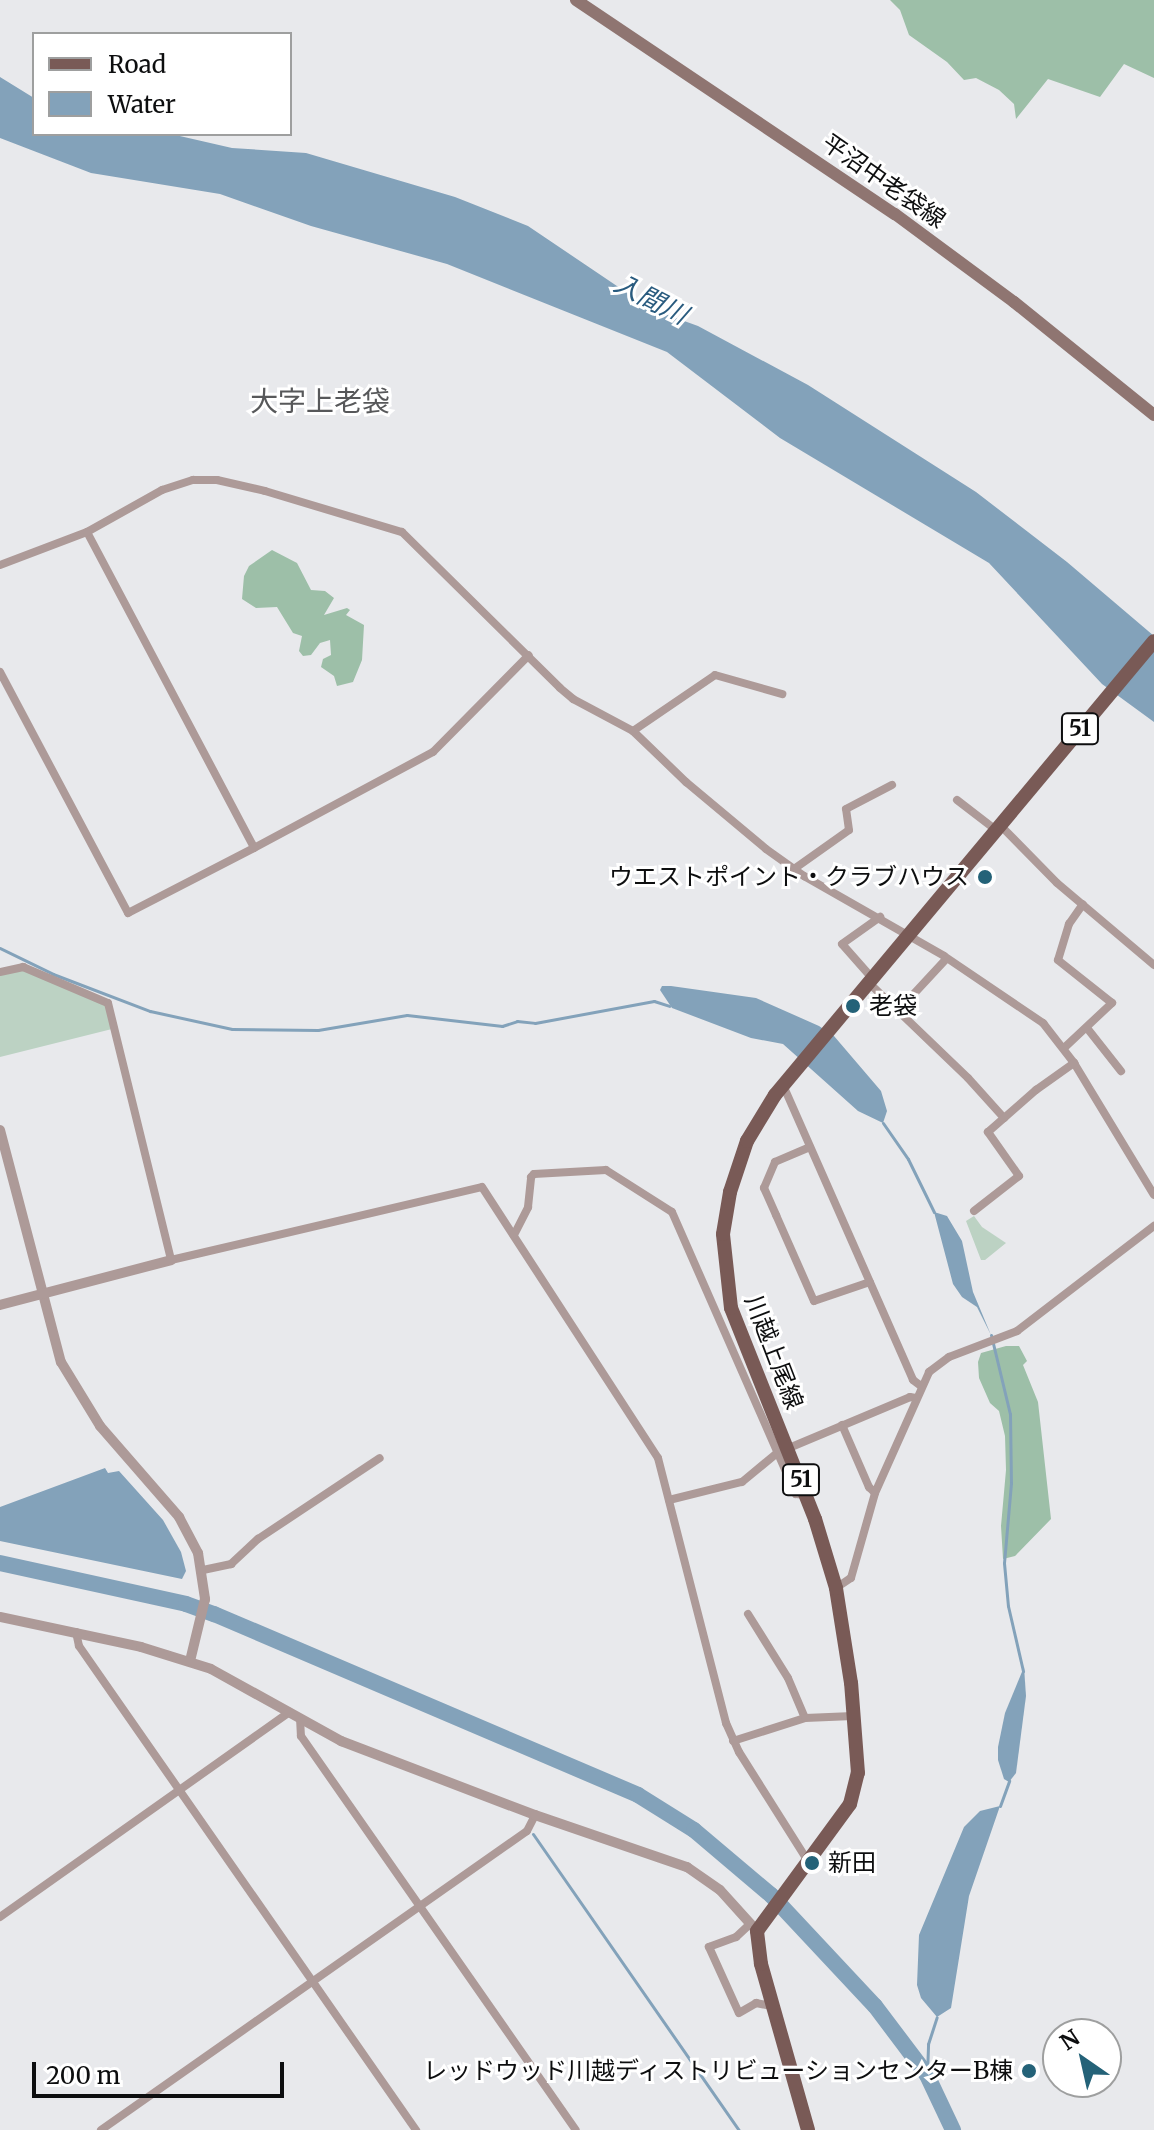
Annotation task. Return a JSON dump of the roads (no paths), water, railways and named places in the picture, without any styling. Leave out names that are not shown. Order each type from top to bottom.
[{"type":"main road","name":"平沼中老袋線","points":[[576,0],[895,214],[1024,310],[1154,415]]},
{"type":"main road","name":"川越上尾線","points":[[754,1928],[782,1897],[844,1816],[854,1794],[858,1773],[836,1588],[807,1496],[782,1451],[736,1330],[723,1254],[725,1215],[737,1165],[755,1126],[783,1085],[1154,641]]},
{"type":"main road","points":[[754,1928],[772,2006],[808,2130]]},
{"type":"street","points":[[0,565],[87,532],[162,490],[202,479],[345,512],[402,532],[573,699],[633,731],[686,782],[794,869],[880,917],[1034,1016],[1064,1048],[1154,1195]]},
{"type":"street","points":[[87,532],[254,848]]},
{"type":"street","points":[[0,672],[128,913],[433,752],[529,655]]},
{"type":"street","points":[[633,731],[715,675],[782,694]]},
{"type":"street","points":[[794,869],[849,830],[846,809],[892,785]]},
{"type":"street","points":[[957,800],[1001,824],[1083,904],[1154,965]]},
{"type":"street","points":[[1064,1048],[1112,1003],[1058,960],[1069,924],[1083,904]]},
{"type":"street","points":[[880,917],[842,944],[848,955],[897,1012],[968,1078],[1004,1118]]},
{"type":"street","points":[[897,1012],[946,959]]},
{"type":"street","points":[[0,972],[23,967],[108,1003],[171,1260]]},
{"type":"street","points":[[1087,1028],[1121,1071]]},
{"type":"street","points":[[974,1211],[1019,1176],[988,1135],[1004,1118],[1074,1063]]},
{"type":"street","points":[[783,1085],[913,1380],[921,1386]]},
{"type":"street","points":[[0,1130],[53,1343],[70,1381],[100,1426],[188,1529],[203,1570],[205,1602],[190,1661]]},
{"type":"street","points":[[810,1147],[775,1162],[764,1188],[814,1301],[870,1282]]},
{"type":"street","points":[[514,1235],[528,1207],[531,1177],[534,1174],[606,1170],[672,1212],[782,1451]]},
{"type":"street","points":[[0,1305],[171,1260],[482,1187],[658,1458],[733,1741],[808,1861]]},
{"type":"street","points":[[836,1588],[851,1578],[875,1493],[921,1386],[939,1362],[1017,1331],[1154,1226]]},
{"type":"street","points":[[669,1500],[742,1482],[782,1451],[910,1397],[916,1398]]},
{"type":"street","points":[[842,1425],[869,1487],[875,1493]]},
{"type":"street","points":[[203,1570],[231,1564],[258,1539],[380,1458]]},
{"type":"street","points":[[748,1614],[788,1678],[805,1718]]},
{"type":"street","points":[[0,1617],[76,1632],[190,1661],[377,1756],[687,1867],[714,1884],[754,1928],[709,1947],[739,2013],[756,2003],[772,2006]]},
{"type":"street","points":[[76,1632],[79,1646],[416,2130]]},
{"type":"street","points":[[0,1917],[295,1715]]},
{"type":"street","points":[[295,1715],[301,1736],[576,2130]]},
{"type":"street","points":[[733,1741],[805,1718],[853,1716]]},
{"type":"street","points":[[101,2130],[527,1831],[535,1815]]},
{"type":"water","points":[[0,77],[32,97],[32,136],[180,136],[232,148],[306,153],[455,197],[528,226],[651,309],[698,326],[808,385],[976,492],[1067,562],[1154,636],[1154,722],[1102,684],[989,563],[780,438],[667,352],[447,264],[311,226],[220,194],[91,173],[0,138]]},
{"type":"water","points":[[662,986],[756,998],[819,1026],[834,1036],[881,1091],[887,1111],[883,1123],[858,1111],[783,1044],[751,1038],[672,1008],[660,990]]},
{"type":"water","points":[[934,1212],[947,1216],[962,1241],[973,1292],[991,1335],[977,1307],[962,1297],[953,1284]]},
{"type":"water","points":[[105,1468],[108,1473],[119,1471],[163,1520],[181,1552],[186,1571],[182,1579],[0,1541],[0,1507]]},
{"type":"water","points":[[1024,1667],[1026,1696],[1016,1773],[1009,1782],[1004,1779],[998,1760],[998,1747],[1005,1713]]},
{"type":"water","points":[[1000,1806],[969,1896],[951,2008],[937,2017],[921,1998],[917,1985],[919,1935],[964,1827],[980,1811]]},
{"type":"waterway","points":[[0,948],[53,974],[150,1011],[232,1029],[318,1030],[407,1015],[502,1026],[517,1021],[535,1023],[654,1001],[669,1006]]},
{"type":"waterway","points":[[883,1123],[908,1159],[934,1212]]},
{"type":"waterway","points":[[991,1335],[1010,1414],[1011,1483],[1004,1563],[1008,1606],[1023,1671]]},
{"type":"waterway","points":[[0,1563],[186,1604],[214,1614],[638,1795],[694,1830],[771,1895],[875,2006],[927,2075],[953,2130]]},
{"type":"waterway","points":[[1000,1806],[1009,1781]]},
{"type":"waterway","points":[[533,1834],[739,2130]]},
{"type":"waterway","points":[[927,2075],[928,2044],[937,2017]]},
{"type":"place","name":"ウエストポイント・クラブハウス","points":[[985,877]]},
{"type":"place","name":"老袋","points":[[853,1006]]},
{"type":"place","name":"新田","points":[[812,1863]]},
{"type":"place","name":"レッドウッド川越ディストリビューションセンターB棟","points":[[1029,2071]]},
{"type":"district","name":"大字上老袋","points":[[320,401]]},
{"type":"water label","name":"入間川","points":[[651,299]]}]
